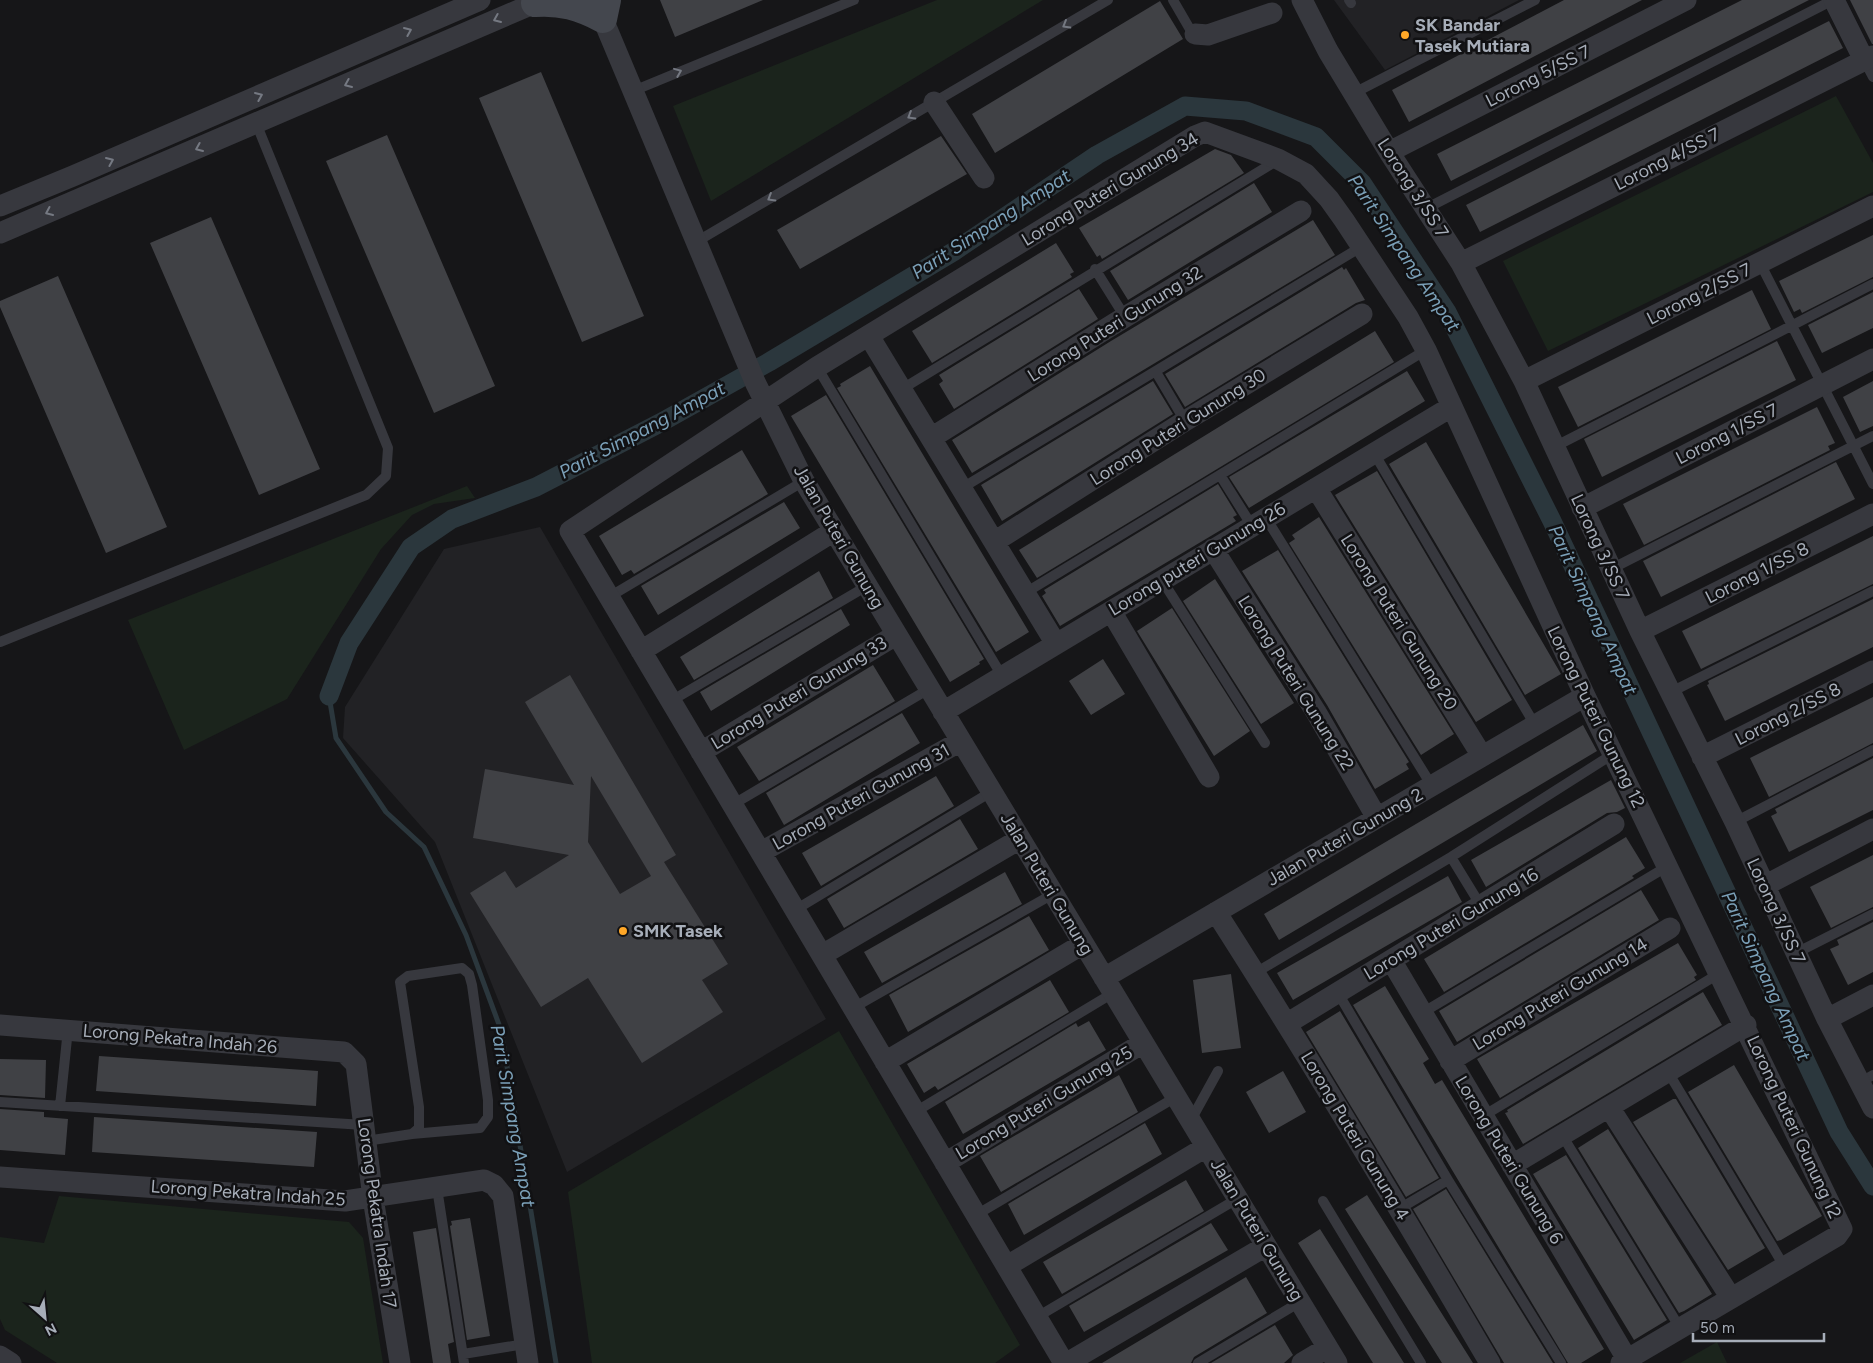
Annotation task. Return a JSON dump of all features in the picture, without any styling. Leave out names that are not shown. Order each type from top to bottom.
[{"type":"street","points":[[0,206],[480,0]]},
{"type":"street","name":"Lorong 3/SS 7","points":[[1302,0],[1328,51],[1389,152],[1461,263],[1524,381],[1640,631],[1735,822],[1827,1019],[1866,1079],[1873,1108]]},
{"type":"street","name":"Lorong 5/SS 7","points":[[1389,152],[1686,0]]},
{"type":"street","points":[[1834,0],[1870,64]]},
{"type":"street","points":[[0,233],[538,2],[579,7],[602,6]]},
{"type":"street","name":"Jalan Puteri Gunung","points":[[602,6],[633,91],[751,373],[804,481],[1332,1355]]},
{"type":"street","points":[[1195,34],[1208,35],[1272,13]]},
{"type":"street","name":"Lorong 4/SS 7","points":[[1461,263],[1870,64]]},
{"type":"street","points":[[934,102],[984,178]]},
{"type":"street","name":"Lorong Puteri Gunung 34","points":[[610,597],[570,531],[817,366],[1195,136],[1205,132],[1278,159],[1306,174],[1329,199],[1408,317],[1426,350],[1451,407]]},
{"type":"street","points":[[73,176],[82,198]]},
{"type":"street","name":"Lorong 2/SS 7","points":[[1524,381],[1873,206]]},
{"type":"street","name":"Lorong Puteri Gunung 32","points":[[931,438],[1125,317],[1301,211]]},
{"type":"street","name":"Lorong Puteri Gunung 30","points":[[994,542],[1185,421],[1362,314]]},
{"type":"street","points":[[869,336],[1056,644]]},
{"type":"street","name":"Lorong 1/SS 7","points":[[1582,508],[1873,359]]},
{"type":"street","name":"Lorong puteri Gunung 26","points":[[943,712],[1451,407]]},
{"type":"street","name":"Lorong Puteri Gunung 12","points":[[1451,407],[1585,696],[1746,1025],[1842,1229],[1837,1236],[1784,1266]]},
{"type":"street","name":"Lorong Puteri Gunung 20","points":[[1316,488],[1482,756]]},
{"type":"street","name":"Lorong 1/SS 8","points":[[1640,631],[1873,514]]},
{"type":"street","points":[[641,651],[834,531]]},
{"type":"street","name":"Lorong Puteri Gunung 22","points":[[1213,549],[1310,704],[1377,818]]},
{"type":"street","points":[[610,597],[945,1163],[1066,1363],[1266,1246]]},
{"type":"street","points":[[1111,611],[1209,777]]},
{"type":"street","name":"Lorong Puteri Gunung 33","points":[[701,752],[896,635]]},
{"type":"street","name":"Lorong 2/SS 8","points":[[1702,757],[1873,671]]},
{"type":"street","name":"Jalan Puteri Gunung 2","points":[[1108,985],[1216,912],[1585,696]]},
{"type":"street","name":"Lorong Puteri Gunung 31","points":[[761,852],[961,741]]},
{"type":"street","name":"Lorong Puteri Gunung 16","points":[[1288,1023],[1614,824]]},
{"type":"street","points":[[1764,886],[1873,829]]},
{"type":"street","points":[[822,955],[1020,839]]},
{"type":"street","name":"Lorong Puteri Gunung 4","points":[[1216,912],[1288,1023],[1490,1363]]},
{"type":"street","name":"Lorong Puteri Gunung 14","points":[[1450,1061],[1670,928]]},
{"type":"street","points":[[885,1062],[1084,944]]},
{"type":"street","name":"Lorong Puteri Gunung 6","points":[[1391,960],[1512,1165],[1624,1361]]},
{"type":"street","points":[[1827,1019],[1873,995]]},
{"type":"street","name":"Lorong Pekatra Indah 26","points":[[0,1025],[344,1052],[356,1064]]},
{"type":"street","name":"Lorong Puteri Gunung 12","points":[[1512,1165],[1746,1025]]},
{"type":"street","name":"Lorong Puteri Gunung 25","points":[[945,1163],[1143,1043]]},
{"type":"street","name":"Lorong Pekatra Indah 17","points":[[356,1064],[374,1198],[400,1363]]},
{"type":"street","points":[[1609,1107],[1731,1298]]},
{"type":"street","points":[[1007,1266],[1206,1147]]},
{"type":"street","name":"Lorong Pekatra Indah 25","points":[[0,1177],[346,1201],[484,1180],[494,1186],[503,1196],[527,1354]]},
{"type":"street","points":[[1624,1361],[1784,1266]]},
{"type":"street","points":[[1302,1363],[1332,1355]]},
{"type":"street","points":[[0,1356],[11,1363]]},
{"type":"lane","points":[[633,91],[854,0]]},
{"type":"lane","points":[[696,242],[1108,0]]},
{"type":"lane","points":[[1173,0],[1191,31],[1195,34]]},
{"type":"lane","points":[[1354,93],[1535,0]]},
{"type":"lane","points":[[1425,209],[1834,0]]},
{"type":"lane","points":[[0,642],[366,494],[386,476],[388,448],[256,123]]},
{"type":"lane","points":[[902,389],[1095,269],[1278,159]]},
{"type":"lane","points":[[962,488],[1361,247]]},
{"type":"lane","points":[[1760,263],[1873,484]]},
{"type":"lane","points":[[1095,269],[1125,317]]},
{"type":"lane","points":[[1554,447],[1873,284]]},
{"type":"lane","points":[[1025,593],[1426,350]]},
{"type":"lane","points":[[817,366],[1002,676]]},
{"type":"lane","points":[[1156,372],[1185,421]]},
{"type":"lane","points":[[1611,569],[1873,436]]},
{"type":"lane","points":[[1374,453],[1535,725]]},
{"type":"lane","points":[[1220,475],[1259,522],[1432,786]]},
{"type":"lane","points":[[610,597],[804,481]]},
{"type":"lane","points":[[1162,580],[1265,744]]},
{"type":"lane","points":[[671,701],[867,586]]},
{"type":"lane","points":[[1671,692],[1873,591]]},
{"type":"lane","points":[[732,805],[929,689]]},
{"type":"lane","points":[[1735,822],[1873,750]]},
{"type":"lane","points":[[1255,973],[1451,858],[1613,754]]},
{"type":"lane","points":[[795,910],[991,792]]},
{"type":"lane","points":[[1451,858],[1481,906]]},
{"type":"lane","points":[[1422,1013],[1668,866]]},
{"type":"lane","points":[[853,1008],[1053,894]]},
{"type":"lane","points":[[1796,953],[1873,914]]},
{"type":"lane","points":[[0,1102],[365,1133],[412,1134],[480,1128],[488,1117],[488,1100],[472,985],[468,974],[462,968],[408,976],[400,982],[419,1107],[419,1128],[412,1134]]},
{"type":"lane","points":[[1483,1116],[1720,973]]},
{"type":"lane","points":[[915,1112],[1108,985]]},
{"type":"lane","points":[[1338,993],[1448,1180],[1561,1363]]},
{"type":"lane","points":[[60,1106],[68,1029]]},
{"type":"lane","points":[[1190,1121],[1218,1071]]},
{"type":"lane","points":[[1668,1072],[1784,1266]]},
{"type":"lane","points":[[976,1215],[1176,1097]]},
{"type":"lane","points":[[1562,1135],[1680,1328]]},
{"type":"lane","points":[[1399,1209],[1448,1180]]},
{"type":"lane","points":[[437,1188],[463,1359],[527,1354]]},
{"type":"lane","points":[[1037,1317],[1238,1199]]},
{"type":"lane","points":[[1324,1201],[1421,1363]]},
{"type":"lane","points":[[1198,1363],[1300,1302]]},
{"type":"shaded area","points":[[937,0],[1043,0],[711,201],[673,106]]},
{"type":"shaded area","name":"SK Bandar Tasek Mutiara","points":[[1334,0],[1519,0],[1385,70]]},
{"type":"shaded area","points":[[1836,96],[1873,163],[1873,192],[1548,351],[1503,261]]},
{"type":"shaded area","points":[[467,486],[475,498],[434,504],[412,515],[381,549],[287,699],[184,750],[128,620]]},
{"type":"shaded area","name":"SMK Tasek","points":[[540,527],[826,1019],[567,1172],[435,842],[343,738],[345,707],[444,549]]},
{"type":"shaded area","points":[[839,1031],[1020,1345],[995,1363],[592,1363],[568,1192]]},
{"type":"shaded area","points":[[59,1196],[349,1222],[363,1238],[383,1363],[57,1363],[5,1330],[0,1319],[0,1237],[44,1243]]},
{"type":"shaded area","points":[[1717,1342],[1727,1363],[1680,1363]]},
{"type":"building","points":[[660,0],[763,0],[675,37]]},
{"type":"building","points":[[1564,0],[1642,0],[1409,122],[1392,90]]},
{"type":"building","points":[[1742,0],[1809,0],[1451,181],[1437,154]]},
{"type":"building","points":[[1850,0],[1873,0],[1873,44],[1872,44]]},
{"type":"building","points":[[1160,1],[1183,39],[995,153],[972,114]]},
{"type":"building","points":[[1829,21],[1843,48],[1480,232],[1466,205]]},
{"type":"building","points":[[541,72],[644,316],[582,342],[479,98]]},
{"type":"building","points":[[387,135],[495,386],[434,413],[326,161]]},
{"type":"building","points":[[941,136],[967,174],[800,269],[777,230]]},
{"type":"building","points":[[1215,149],[1231,155],[1244,173],[1102,259],[1100,255],[1097,257],[1079,228]]},
{"type":"building","points":[[1254,183],[1272,212],[1128,300],[1110,271]]},
{"type":"building","points":[[211,217],[320,469],[259,495],[150,243]]},
{"type":"building","points":[[1313,220],[1335,255],[972,473],[952,440],[1111,341]]},
{"type":"building","points":[[1873,235],[1873,277],[1802,313],[1800,309],[1794,312],[1779,281]]},
{"type":"building","points":[[1056,243],[1074,272],[1070,274],[1072,277],[932,363],[912,331]]},
{"type":"building","points":[[1342,267],[1344,270],[1346,268],[1365,300],[1356,303],[1185,407],[1165,374]]},
{"type":"building","points":[[58,276],[167,527],[106,553],[0,307],[0,301]]},
{"type":"building","points":[[1079,289],[1098,319],[954,409],[939,384],[943,381],[939,375]]},
{"type":"building","points":[[1752,290],[1771,329],[1578,427],[1558,387]]},
{"type":"building","points":[[1873,292],[1873,328],[1822,353],[1808,325]]},
{"type":"building","points":[[1375,331],[1394,362],[1037,578],[1019,550]]},
{"type":"building","points":[[1777,341],[1796,380],[1602,477],[1584,439]]},
{"type":"building","points":[[870,366],[1029,632],[996,652],[837,388],[841,386],[840,384]]},
{"type":"building","points":[[1407,371],[1425,401],[1249,508],[1229,477]]},
{"type":"building","points":[[1153,381],[1173,414],[1002,521],[981,485]]},
{"type":"building","points":[[1873,381],[1873,426],[1860,432],[1843,397]]},
{"type":"building","points":[[826,395],[984,659],[979,662],[980,664],[950,682],[791,416]]},
{"type":"building","points":[[1817,407],[1835,443],[1828,446],[1830,450],[1644,545],[1623,504]]},
{"type":"building","points":[[1426,442],[1561,674],[1525,695],[1389,464]]},
{"type":"building","points":[[742,450],[768,494],[634,574],[631,570],[622,575],[599,536]]},
{"type":"building","points":[[1836,462],[1855,499],[1661,597],[1643,561]]},
{"type":"building","points":[[1377,471],[1512,700],[1476,722],[1335,495]]},
{"type":"building","points":[[1218,484],[1237,515],[1233,517],[1236,521],[1060,626],[1042,596],[1046,593],[1044,590]]},
{"type":"building","points":[[784,502],[800,528],[658,615],[641,586]]},
{"type":"building","points":[[1319,517],[1454,734],[1421,755],[1289,543],[1295,539],[1292,535]]},
{"type":"building","points":[[1873,536],[1873,584],[1701,669],[1682,631]]},
{"type":"building","points":[[1278,550],[1409,762],[1406,764],[1409,769],[1375,789],[1327,705],[1242,571]]},
{"type":"building","points":[[819,571],[833,598],[694,680],[680,657]]},
{"type":"building","points":[[1215,579],[1294,703],[1261,724],[1183,601]]},
{"type":"building","points":[[1873,599],[1873,647],[1725,721],[1707,685],[1709,684],[1708,681]]},
{"type":"building","points":[[1172,608],[1250,731],[1214,756],[1137,631]]},
{"type":"building","points":[[841,609],[850,625],[711,711],[700,692]]},
{"type":"building","points":[[1103,659],[1125,694],[1091,715],[1069,681]]},
{"type":"building","points":[[873,665],[895,701],[759,781],[737,747]]},
{"type":"building","points":[[570,675],[676,855],[664,862],[728,964],[702,980],[723,1012],[642,1063],[588,978],[541,1007],[470,893],[505,871],[516,888],[569,855],[473,838],[485,769],[574,785],[525,702]],"holes":[[[591,776],[651,876],[620,894],[588,842]]]},
{"type":"building","points":[[1873,697],[1873,743],[1769,797],[1750,758]]},
{"type":"building","points":[[902,713],[920,743],[784,825],[766,793]]},
{"type":"building","points":[[1583,725],[1597,751],[1279,940],[1264,914]]},
{"type":"building","points":[[1873,758],[1873,810],[1789,852],[1771,816],[1777,813],[1775,809]]},
{"type":"building","points":[[936,776],[954,806],[821,886],[802,853]]},
{"type":"building","points":[[1611,780],[1625,808],[1617,812],[1607,813],[1486,887],[1471,860]]},
{"type":"building","points":[[960,819],[978,849],[844,928],[827,899]]},
{"type":"building","points":[[1626,837],[1645,868],[1632,876],[1634,878],[1444,992],[1424,959]]},
{"type":"building","points":[[1873,855],[1873,907],[1831,928],[1810,887]]},
{"type":"building","points":[[1005,872],[1022,904],[882,983],[864,952]]},
{"type":"building","points":[[1448,876],[1462,902],[1293,1000],[1277,973]]},
{"type":"building","points":[[1641,890],[1659,920],[1457,1042],[1439,1011]]},
{"type":"building","points":[[1029,916],[1049,950],[908,1032],[889,995]]},
{"type":"building","points":[[1873,922],[1873,972],[1848,985],[1830,949],[1839,945],[1837,940]]},
{"type":"building","points":[[1678,943],[1697,975],[1694,977],[1696,980],[1500,1098],[1477,1059]]},
{"type":"building","points":[[1231,974],[1241,1048],[1202,1053],[1193,980]]},
{"type":"building","points":[[1050,980],[1069,1012],[938,1090],[935,1086],[924,1093],[907,1064]]},
{"type":"building","points":[[1385,986],[1429,1059],[1423,1063],[1435,1084],[1442,1080],[1604,1349],[1581,1363],[1568,1363],[1353,1005]]},
{"type":"building","points":[[1703,992],[1722,1025],[1523,1144],[1505,1113],[1508,1112],[1507,1110]]},
{"type":"building","points":[[1340,1011],[1439,1178],[1406,1197],[1306,1032]]},
{"type":"building","points":[[1089,1021],[1106,1050],[963,1134],[945,1102],[1076,1023],[1078,1027]]},
{"type":"building","points":[[99,1056],[318,1071],[316,1106],[96,1091]]},
{"type":"building","points":[[0,1059],[46,1060],[45,1098],[0,1095]]},
{"type":"building","points":[[1734,1065],[1822,1216],[1781,1240],[1777,1241],[1688,1092]]},
{"type":"building","points":[[1283,1071],[1306,1112],[1269,1133],[1246,1092]]},
{"type":"building","points":[[1119,1075],[1138,1112],[1001,1192],[980,1156]]},
{"type":"building","points":[[1676,1099],[1765,1248],[1728,1270],[1633,1122]]},
{"type":"building","points":[[0,1109],[44,1112],[44,1117],[68,1119],[65,1155],[0,1150]]},
{"type":"building","points":[[94,1117],[317,1132],[314,1167],[92,1152]]},
{"type":"building","points":[[1145,1123],[1162,1154],[1024,1235],[1008,1204]]},
{"type":"building","points":[[1608,1129],[1712,1294],[1684,1311],[1679,1313],[1578,1148]]},
{"type":"building","points":[[1566,1155],[1667,1320],[1634,1340],[1533,1174]]},
{"type":"building","points":[[1186,1180],[1204,1211],[1062,1294],[1043,1262]]},
{"type":"building","points":[[1446,1189],[1553,1363],[1504,1363],[1413,1209]]},
{"type":"building","points":[[1367,1195],[1473,1363],[1442,1363],[1345,1209]]},
{"type":"building","points":[[470,1218],[490,1336],[467,1340],[450,1226],[452,1225],[451,1221]]},
{"type":"building","points":[[1211,1223],[1228,1250],[1084,1332],[1069,1306]]},
{"type":"building","points":[[436,1228],[454,1342],[448,1344],[451,1363],[433,1363],[413,1232]]},
{"type":"building","points":[[1320,1229],[1404,1363],[1373,1363],[1298,1243]]},
{"type":"building","points":[[1246,1277],[1267,1313],[1194,1357],[1191,1363],[1102,1363]]},
{"type":"building","points":[[1275,1325],[1293,1355],[1284,1363],[1211,1363]]},
{"type":"waterway","name":"Parit Simpang Ampat","points":[[329,696],[349,643],[411,547],[452,519],[536,487],[660,423],[769,362],[953,252],[1097,155],[1185,106],[1246,111],[1316,137],[1362,183],[1447,312],[1552,521],[1839,1132],[1873,1186]]},
{"type":"waterway","name":"Parit Simpang Ampat","points":[[329,696],[336,738],[386,812],[424,847],[466,935],[501,1030],[556,1363]]},
{"type":"place","name":"SK Bandar Tasek Mutiara","points":[[1405,35]]},
{"type":"place","name":"SMK Tasek","points":[[623,931]]}]
